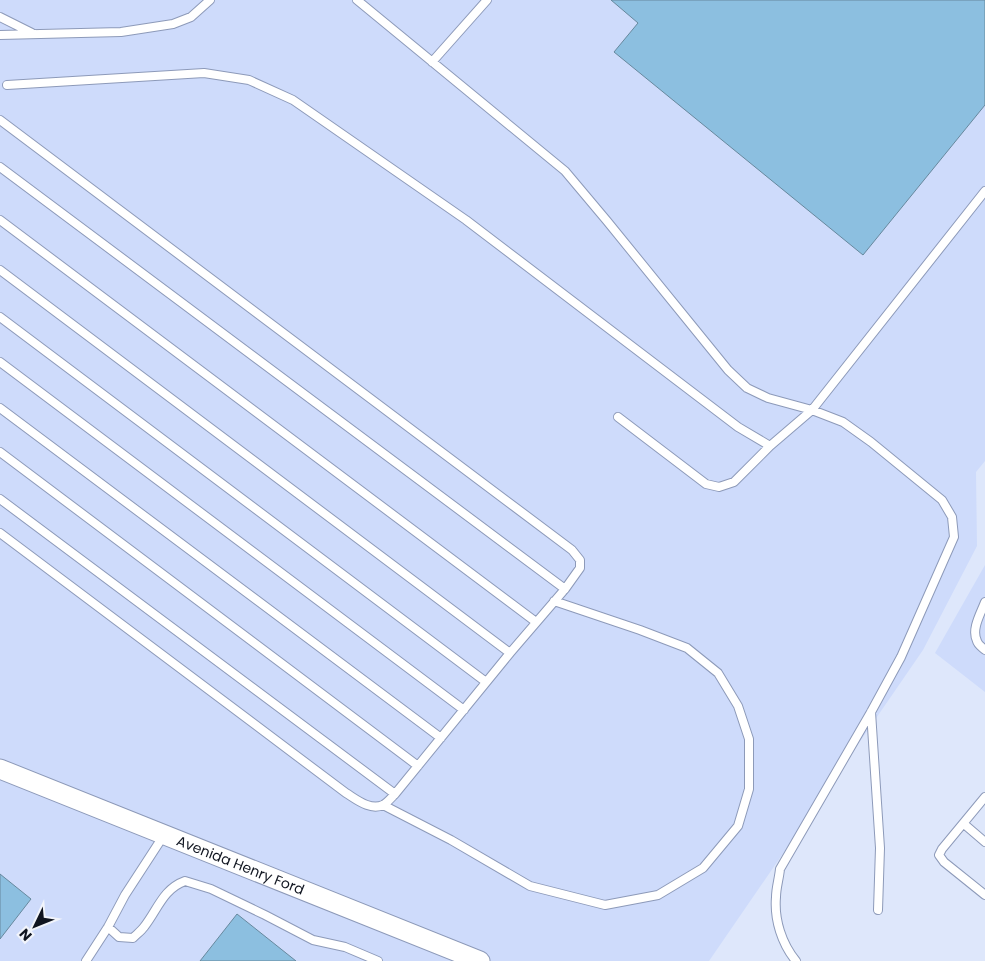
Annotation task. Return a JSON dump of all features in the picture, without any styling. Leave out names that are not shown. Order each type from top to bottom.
[{"type":"street","name":"Avenida Henry Ford","points":[[0,769],[480,961]]},
{"type":"lane","points":[[0,35],[121,32],[173,24],[191,17],[210,0]]},
{"type":"lane","points":[[432,62],[487,0]]},
{"type":"lane","points":[[362,1],[432,62],[565,172],[728,370],[748,388],[768,398],[812,410],[843,422],[942,500],[952,517],[954,537],[901,657],[780,869],[776,898],[777,923],[789,952],[796,961]]},
{"type":"lane","points":[[0,17],[34,34]]},
{"type":"lane","points":[[7,84],[204,73],[249,80],[293,100],[466,220],[738,427],[770,446]]},
{"type":"lane","points":[[0,120],[572,550],[580,560],[580,568],[564,589],[395,794],[383,805]]},
{"type":"lane","points":[[0,167],[564,589]]},
{"type":"lane","points":[[618,417],[706,484],[719,487],[734,482],[770,446],[812,410],[985,191]]},
{"type":"lane","points":[[0,220],[536,622]]},
{"type":"lane","points":[[0,270],[510,654]]},
{"type":"lane","points":[[0,317],[486,682]]},
{"type":"lane","points":[[0,362],[464,710]]},
{"type":"lane","points":[[0,408],[441,738]]},
{"type":"lane","points":[[0,452],[418,766]]},
{"type":"lane","points":[[0,499],[395,794]]},
{"type":"lane","points":[[0,532],[346,793],[362,803],[372,806],[383,805],[451,840],[530,886],[604,905],[658,895],[703,868],[738,826],[749,789],[749,739],[738,706],[718,673],[687,648],[554,601]]},
{"type":"lane","points":[[985,602],[974,631],[978,644],[985,650]]},
{"type":"lane","points":[[871,712],[880,848],[878,910]]},
{"type":"lane","points":[[985,797],[939,855],[944,862],[985,895]]},
{"type":"lane","points":[[964,824],[985,842]]},
{"type":"lane","points":[[86,961],[108,927],[125,895],[164,835]]},
{"type":"lane","points":[[108,927],[118,937],[133,938],[143,928],[169,890],[185,880],[265,915],[313,940],[345,947],[378,961]]},
{"type":"shaded area","points":[[0,0],[985,0],[985,461],[976,472],[977,546],[923,650],[709,961],[0,961]]},
{"type":"shaded area","points":[[985,565],[985,692],[935,653]]},
{"type":"building","points":[[611,0],[985,0],[985,105],[863,255],[614,52],[638,23]]},
{"type":"building","points":[[0,874],[31,899],[0,939]]},
{"type":"building","points":[[237,914],[296,961],[200,961]]}]
